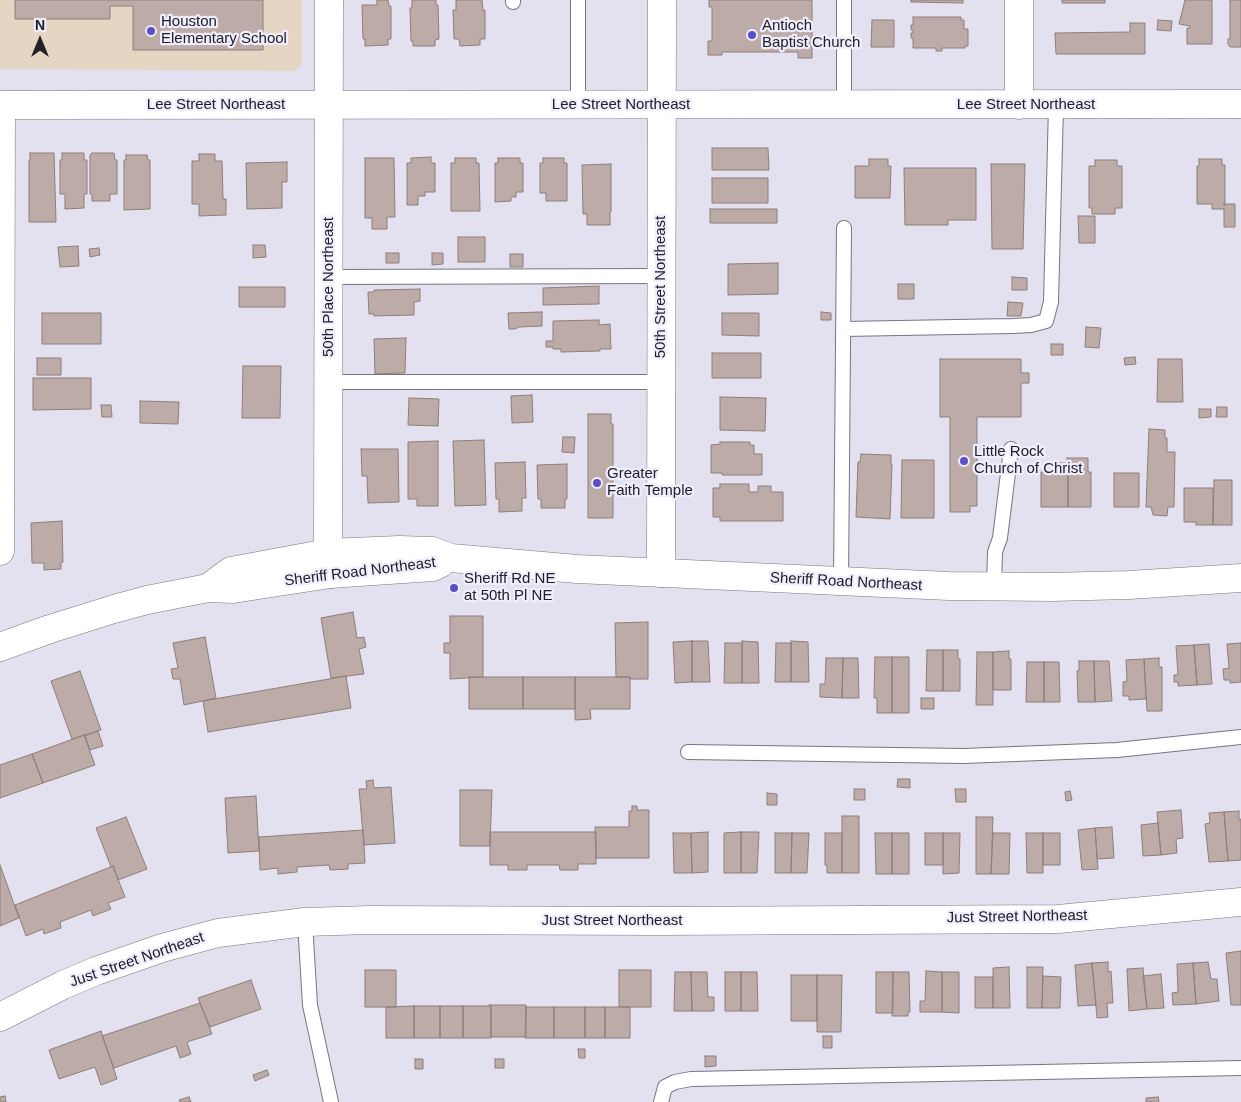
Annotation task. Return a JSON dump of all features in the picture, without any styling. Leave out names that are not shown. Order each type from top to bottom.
[{"type":"street","name":"50th Place Northeast","points":[[329,0],[329,564]]},
{"type":"street","name":"50th Street Northeast","points":[[661,573],[662,0]]},
{"type":"street","points":[[1019,0],[1019,105]]},
{"type":"street","name":"Lee Street Northeast","points":[[0,105],[1241,104]]},
{"type":"street","points":[[0,105],[0,551]]},
{"type":"street","name":"Sheriff Road Northeast","points":[[0,647],[58,626],[114,609],[147,600],[208,588],[231,572],[329,564],[399,550],[432,551],[451,558],[576,569],[841,582],[994,586],[1130,585],[1241,578]]},
{"type":"street","points":[[0,638],[0,647]]},
{"type":"street","name":"Just Street Northeast","points":[[0,1017],[63,985],[104,968],[162,948],[218,933],[306,922],[370,920],[1058,919],[1241,902]]},
{"type":"lane","points":[[578,0],[578,105]]},
{"type":"lane","points":[[844,0],[844,105]]},
{"type":"lane","points":[[843,329],[1013,326],[1031,325],[1046,321],[1051,302],[1056,105]]},
{"type":"lane","points":[[841,582],[844,228]]},
{"type":"lane","points":[[329,277],[661,276]]},
{"type":"lane","points":[[328,382],[661,382]]},
{"type":"lane","points":[[994,586],[995,552],[1000,538],[1011,450]]},
{"type":"lane","points":[[688,752],[964,756],[1117,750],[1241,737]]},
{"type":"lane","points":[[306,922],[310,1005],[331,1102]]},
{"type":"lane","points":[[661,1102],[665,1087],[675,1082],[691,1079],[1241,1068]]},
{"type":"shaded area","name":"Houston Elementary School","points":[[0,0],[302,0],[302,63],[295,71],[0,69]]},
{"type":"building","points":[[15,0],[263,0],[263,50],[133,50],[133,6],[110,6],[110,19],[15,19]]},
{"type":"building","points":[[377,0],[388,0],[389,6],[391,6],[391,39],[388,39],[388,45],[365,46],[362,5],[377,5]]},
{"type":"building","points":[[412,0],[436,0],[436,5],[438,5],[439,39],[435,40],[435,46],[413,46],[413,41],[411,41],[410,8],[412,8]]},
{"type":"building","points":[[456,0],[482,0],[483,10],[485,10],[485,39],[480,39],[480,45],[460,46],[459,39],[454,39],[453,10],[456,10]]},
{"type":"building","points":[[709,0],[812,0],[812,58],[798,58],[798,52],[722,52],[722,55],[708,55],[708,41],[712,41],[712,7],[709,7]]},
{"type":"building","points":[[911,0],[963,0],[963,3],[911,2]]},
{"type":"building","points":[[1062,0],[1105,0],[1105,3],[1062,3]]},
{"type":"building","points":[[1185,0],[1212,0],[1212,44],[1187,44],[1187,28],[1190,28],[1190,26],[1179,24]]},
{"type":"building","points":[[1230,0],[1241,0],[1241,47],[1230,47],[1228,44],[1228,39],[1230,39]]},
{"type":"building","points":[[913,17],[961,17],[961,20],[964,20],[964,29],[968,29],[968,46],[965,46],[965,48],[942,48],[942,51],[936,51],[936,48],[913,48],[911,33],[913,33],[913,30],[911,30],[911,25],[913,25]]},
{"type":"building","points":[[872,20],[894,20],[894,47],[871,47]]},
{"type":"building","points":[[1158,20],[1172,21],[1171,31],[1157,30]]},
{"type":"building","points":[[1130,23],[1145,23],[1145,54],[1056,54],[1055,33],[1130,32]]},
{"type":"building","points":[[712,148],[768,148],[769,170],[712,170]]},
{"type":"building","points":[[30,153],[54,153],[56,222],[29,222]]},
{"type":"building","points":[[62,153],[84,153],[84,160],[87,160],[87,194],[84,194],[84,208],[65,209],[65,194],[60,194],[60,160],[62,160]]},
{"type":"building","points":[[92,153],[114,153],[115,160],[117,160],[117,194],[110,194],[110,201],[92,201],[92,194],[90,194],[90,155]]},
{"type":"building","points":[[199,154],[215,154],[215,161],[222,161],[223,199],[226,199],[226,215],[199,216],[199,204],[192,204],[192,161],[199,161]]},
{"type":"building","points":[[126,155],[147,155],[148,160],[150,160],[150,209],[124,210],[124,160],[126,160]]},
{"type":"building","points":[[431,157],[431,163],[435,163],[435,192],[425,192],[425,196],[418,196],[418,205],[407,205],[407,163],[411,163],[411,158]]},
{"type":"building","points":[[365,158],[394,158],[395,217],[387,217],[387,229],[372,229],[372,218],[365,218]]},
{"type":"building","points":[[455,158],[476,158],[476,163],[479,163],[480,211],[451,211],[451,163],[455,163]]},
{"type":"building","points":[[498,158],[520,158],[520,163],[523,163],[523,192],[516,192],[516,197],[511,197],[511,201],[495,202],[495,163],[498,163]]},
{"type":"building","points":[[543,158],[564,158],[564,163],[567,163],[567,201],[546,201],[546,193],[540,193],[540,163],[543,163]]},
{"type":"building","points":[[869,159],[888,159],[888,166],[891,166],[890,198],[855,198],[855,166],[869,166]]},
{"type":"building","points":[[1199,159],[1222,159],[1222,165],[1225,165],[1224,204],[1235,204],[1235,227],[1224,227],[1224,209],[1212,209],[1212,204],[1197,204],[1197,166],[1199,166]]},
{"type":"building","points":[[1095,160],[1117,160],[1117,166],[1122,166],[1122,208],[1115,208],[1115,214],[1092,214],[1092,208],[1089,208],[1089,166],[1095,166]]},
{"type":"building","points":[[287,162],[287,182],[282,182],[282,208],[247,209],[246,163]]},
{"type":"building","points":[[611,164],[610,225],[587,225],[587,214],[583,214],[582,165]]},
{"type":"building","points":[[991,164],[1025,164],[1023,249],[992,249]]},
{"type":"building","points":[[904,168],[976,168],[976,220],[948,220],[948,225],[905,225]]},
{"type":"building","points":[[712,178],[768,178],[768,203],[712,203]]},
{"type":"building","points":[[710,209],[777,209],[777,223],[710,223]]},
{"type":"building","points":[[1078,216],[1095,216],[1095,243],[1079,243]]},
{"type":"building","points":[[458,237],[485,237],[485,262],[458,262]]},
{"type":"building","points":[[253,245],[265,245],[266,257],[253,258]]},
{"type":"building","points":[[78,246],[79,266],[60,267],[58,247]]},
{"type":"building","points":[[99,248],[100,255],[90,257],[89,249]]},
{"type":"building","points":[[386,253],[399,253],[399,263],[386,263]]},
{"type":"building","points":[[432,253],[443,253],[443,264],[432,265]]},
{"type":"building","points":[[510,254],[523,254],[523,267],[510,267]]},
{"type":"building","points":[[778,263],[778,294],[728,295],[728,264]]},
{"type":"building","points":[[1012,277],[1027,278],[1027,290],[1012,290]]},
{"type":"building","points":[[898,284],[914,284],[914,299],[898,299]]},
{"type":"building","points":[[599,286],[599,304],[543,305],[543,288]]},
{"type":"building","points":[[239,287],[285,287],[285,307],[239,307]]},
{"type":"building","points":[[420,289],[420,301],[414,302],[414,315],[374,316],[374,314],[369,314],[368,292],[374,292],[374,290]]},
{"type":"building","points":[[1008,302],[1023,303],[1021,316],[1007,316]]},
{"type":"building","points":[[542,312],[542,326],[509,329],[508,313]]},
{"type":"building","points":[[821,312],[831,313],[831,320],[821,320]]},
{"type":"building","points":[[42,313],[101,313],[101,344],[42,344]]},
{"type":"building","points":[[722,313],[759,313],[759,336],[722,335]]},
{"type":"building","points":[[599,320],[599,325],[610,324],[611,349],[561,352],[561,349],[546,347],[546,341],[553,341],[553,321]]},
{"type":"building","points":[[1086,327],[1101,328],[1099,348],[1085,347]]},
{"type":"building","points":[[406,338],[405,373],[375,374],[374,339]]},
{"type":"building","points":[[1051,344],[1063,344],[1063,355],[1051,355]]},
{"type":"building","points":[[712,353],[761,353],[761,378],[712,378]]},
{"type":"building","points":[[1135,357],[1136,364],[1125,365],[1124,358]]},
{"type":"building","points":[[37,358],[61,358],[61,375],[37,375]]},
{"type":"building","name":"Little Rock Church of Christ","points":[[940,359],[1021,359],[1021,373],[1029,373],[1029,383],[1021,383],[1021,417],[977,417],[977,506],[970,506],[970,512],[950,512],[950,417],[940,417]]},
{"type":"building","points":[[1158,359],[1182,359],[1183,402],[1157,402]]},
{"type":"building","points":[[243,366],[281,366],[280,418],[242,418]]},
{"type":"building","points":[[33,378],[91,378],[91,409],[33,410]]},
{"type":"building","points":[[532,395],[533,422],[512,423],[511,396]]},
{"type":"building","points":[[720,397],[766,398],[765,431],[720,430]]},
{"type":"building","points":[[409,398],[439,399],[438,426],[408,425]]},
{"type":"building","points":[[140,401],[179,402],[178,424],[140,423]]},
{"type":"building","points":[[101,405],[111,405],[112,417],[102,417]]},
{"type":"building","points":[[1217,407],[1227,407],[1227,417],[1216,417]]},
{"type":"building","points":[[1199,409],[1211,409],[1211,417],[1199,418]]},
{"type":"building","points":[[588,414],[611,414],[611,424],[613,424],[613,518],[588,518]]},
{"type":"building","points":[[1149,429],[1165,430],[1167,452],[1175,452],[1174,507],[1168,507],[1167,516],[1153,515],[1151,507],[1146,507]]},
{"type":"building","points":[[563,437],[575,437],[574,453],[562,452]]},
{"type":"building","points":[[484,440],[486,505],[455,506],[453,441]]},
{"type":"building","points":[[438,441],[438,506],[417,506],[417,499],[408,499],[408,442]]},
{"type":"building","points":[[720,442],[750,442],[750,445],[754,445],[754,454],[762,454],[762,475],[722,475],[722,473],[711,473],[711,445],[720,444]]},
{"type":"building","points":[[361,449],[398,449],[399,502],[368,503],[367,476],[362,476]]},
{"type":"building","points":[[861,454],[891,455],[890,519],[856,517],[858,462],[860,462]]},
{"type":"building","points":[[1067,458],[1088,458],[1088,472],[1091,472],[1091,507],[1068,507]]},
{"type":"building","points":[[902,460],[934,460],[934,518],[901,518]]},
{"type":"building","points":[[525,462],[526,498],[522,498],[522,511],[499,512],[499,499],[496,499],[495,463]]},
{"type":"building","points":[[1057,463],[1068,463],[1068,507],[1041,507],[1041,472],[1057,472]]},
{"type":"building","points":[[567,464],[567,499],[565,499],[565,508],[541,508],[541,499],[538,499],[537,465]]},
{"type":"building","points":[[1114,473],[1139,473],[1139,507],[1114,507]]},
{"type":"building","points":[[1214,480],[1232,480],[1232,525],[1213,525]]},
{"type":"building","points":[[720,484],[749,484],[749,492],[758,492],[758,486],[771,486],[771,492],[783,492],[783,521],[720,521],[720,517],[713,517],[713,488],[720,488]]},
{"type":"building","points":[[1184,488],[1213,488],[1213,525],[1196,525],[1196,522],[1184,522]]},
{"type":"building","points":[[62,521],[63,562],[61,562],[61,569],[44,570],[44,563],[32,563],[31,523]]},
{"type":"building","points":[[353,612],[357,638],[364,637],[366,647],[359,649],[364,674],[331,678],[321,618]]},
{"type":"building","points":[[450,616],[483,616],[483,677],[450,679],[450,653],[444,653],[444,643],[450,643]]},
{"type":"building","points":[[648,622],[648,679],[616,677],[615,623]]},
{"type":"building","points":[[205,637],[216,698],[184,705],[180,679],[173,679],[171,669],[178,668],[173,643]]},
{"type":"building","points":[[692,641],[692,682],[675,683],[673,642]]},
{"type":"building","points":[[692,641],[708,641],[710,682],[692,682]]},
{"type":"building","points":[[742,641],[758,642],[759,683],[742,683]]},
{"type":"building","points":[[791,641],[808,642],[809,682],[791,682]]},
{"type":"building","points":[[725,643],[742,643],[742,683],[724,683]]},
{"type":"building","points":[[776,643],[791,643],[791,682],[775,682]]},
{"type":"building","points":[[1241,643],[1241,682],[1230,683],[1230,680],[1224,680],[1223,669],[1229,668],[1227,644]]},
{"type":"building","points":[[1209,644],[1212,684],[1197,685],[1194,645]]},
{"type":"building","points":[[1194,645],[1197,685],[1178,686],[1178,682],[1174,682],[1174,675],[1178,675],[1176,646]]},
{"type":"building","points":[[927,650],[943,650],[943,691],[926,691]]},
{"type":"building","points":[[943,650],[958,650],[958,659],[960,659],[960,691],[943,691]]},
{"type":"building","points":[[1009,651],[1009,659],[1011,659],[1011,690],[993,690],[993,652]]},
{"type":"building","points":[[977,652],[993,652],[993,705],[976,705]]},
{"type":"building","points":[[875,657],[892,657],[892,713],[877,713],[877,698],[874,698]]},
{"type":"building","points":[[892,657],[909,657],[909,713],[892,713]]},
{"type":"building","points":[[826,658],[843,658],[842,698],[820,697],[820,684],[825,684]]},
{"type":"building","points":[[843,658],[858,658],[859,698],[842,698]]},
{"type":"building","points":[[1159,658],[1159,667],[1162,667],[1162,711],[1147,711],[1144,659]]},
{"type":"building","points":[[1144,659],[1146,699],[1129,700],[1129,696],[1123,696],[1123,682],[1127,681],[1126,660]]},
{"type":"building","points":[[1079,661],[1094,661],[1095,702],[1078,702],[1077,671],[1079,671]]},
{"type":"building","points":[[1094,661],[1109,661],[1112,701],[1095,702]]},
{"type":"building","points":[[1027,662],[1044,662],[1044,702],[1026,702]]},
{"type":"building","points":[[1044,662],[1059,662],[1060,702],[1044,702]]},
{"type":"building","points":[[80,671],[101,730],[72,739],[51,681]]},
{"type":"building","points":[[346,676],[351,708],[208,732],[203,701]]},
{"type":"building","points":[[469,677],[523,677],[523,709],[469,709]]},
{"type":"building","points":[[523,677],[575,677],[575,709],[523,709]]},
{"type":"building","points":[[575,677],[630,677],[630,709],[590,709],[591,719],[575,720]]},
{"type":"building","points":[[921,698],[934,698],[934,709],[921,709]]},
{"type":"building","points":[[98,731],[103,746],[90,750],[85,736]]},
{"type":"building","points":[[84,735],[95,765],[43,783],[32,754]]},
{"type":"building","points":[[32,754],[43,783],[0,798],[0,765]]},
{"type":"building","points":[[898,779],[910,779],[910,788],[897,787]]},
{"type":"building","points":[[373,780],[374,788],[391,787],[395,843],[364,845],[359,789],[367,789],[366,781]]},
{"type":"building","points":[[854,789],[865,789],[865,800],[854,800]]},
{"type":"building","points":[[955,789],[966,789],[966,802],[956,802]]},
{"type":"building","points":[[460,790],[492,790],[490,846],[460,846]]},
{"type":"building","points":[[1070,791],[1072,800],[1066,801],[1065,792]]},
{"type":"building","points":[[767,793],[777,794],[777,805],[767,805]]},
{"type":"building","points":[[256,796],[259,851],[228,853],[225,798]]},
{"type":"building","points":[[632,806],[637,806],[637,810],[649,810],[649,858],[596,858],[595,827],[629,827],[629,811],[632,811]]},
{"type":"building","points":[[1181,810],[1183,838],[1176,839],[1177,853],[1161,855],[1157,812]]},
{"type":"building","points":[[1239,811],[1239,820],[1241,819],[1241,860],[1228,861],[1224,812]]},
{"type":"building","points":[[1224,812],[1228,861],[1209,862],[1205,824],[1210,823],[1209,813]]},
{"type":"building","points":[[842,816],[859,816],[859,873],[842,873]]},
{"type":"building","points":[[126,817],[147,869],[118,880],[96,828]]},
{"type":"building","points":[[976,817],[993,817],[991,874],[976,874]]},
{"type":"building","points":[[1158,823],[1161,855],[1143,856],[1141,825]]},
{"type":"building","points":[[1112,827],[1114,858],[1097,859],[1095,828]]},
{"type":"building","points":[[1095,828],[1098,869],[1082,870],[1078,830]]},
{"type":"building","points":[[363,830],[365,863],[348,864],[348,869],[330,870],[329,865],[297,867],[297,872],[278,874],[278,868],[260,870],[259,837]]},
{"type":"building","points":[[490,832],[596,832],[596,864],[578,864],[578,870],[560,870],[559,865],[527,865],[527,870],[508,870],[508,865],[490,865]]},
{"type":"building","points":[[708,832],[708,872],[692,873],[691,833]]},
{"type":"building","points":[[741,832],[741,873],[724,873],[724,833]]},
{"type":"building","points":[[741,832],[759,832],[757,873],[741,873]]},
{"type":"building","points":[[673,833],[691,833],[692,873],[674,873]]},
{"type":"building","points":[[775,833],[792,833],[791,873],[775,873]]},
{"type":"building","points":[[792,833],[809,833],[807,873],[791,873]]},
{"type":"building","points":[[825,833],[842,833],[842,873],[827,873],[827,865],[825,865]]},
{"type":"building","points":[[875,833],[892,833],[892,874],[876,874]]},
{"type":"building","points":[[892,833],[909,833],[909,874],[892,874]]},
{"type":"building","points":[[925,833],[943,833],[943,865],[925,865]]},
{"type":"building","points":[[943,833],[960,833],[959,873],[943,874]]},
{"type":"building","points":[[993,833],[1010,833],[1009,874],[991,874]]},
{"type":"building","points":[[1026,833],[1043,833],[1043,873],[1027,873]]},
{"type":"building","points":[[1043,833],[1060,833],[1060,865],[1043,865]]},
{"type":"building","points":[[0,865],[19,918],[0,926]]},
{"type":"building","points":[[113,866],[125,897],[108,903],[111,909],[93,916],[91,910],[60,922],[61,928],[44,934],[43,929],[26,936],[15,905]]},
{"type":"building","points":[[1241,951],[1241,1005],[1231,1005],[1226,953]]},
{"type":"building","points":[[1108,962],[1108,972],[1111,971],[1113,1003],[1107,1003],[1108,1017],[1097,1018],[1092,963]]},
{"type":"building","points":[[1208,962],[1211,979],[1217,979],[1219,1001],[1196,1004],[1193,963]]},
{"type":"building","points":[[1092,963],[1096,1005],[1078,1006],[1075,965]]},
{"type":"building","points":[[1193,963],[1196,1004],[1173,1005],[1172,993],[1178,992],[1177,964]]},
{"type":"building","points":[[1009,967],[1010,1008],[993,1008],[993,968]]},
{"type":"building","points":[[1027,967],[1043,967],[1042,1008],[1027,1008]]},
{"type":"building","points":[[1143,968],[1147,1009],[1129,1011],[1127,969]]},
{"type":"building","points":[[365,970],[396,970],[396,1007],[365,1007]]},
{"type":"building","points":[[619,970],[651,970],[651,1007],[619,1007]]},
{"type":"building","points":[[926,971],[942,972],[942,1012],[920,1012],[920,1001],[925,1001]]},
{"type":"building","points":[[675,972],[691,972],[692,1011],[674,1011]]},
{"type":"building","points":[[691,972],[707,972],[708,997],[714,997],[714,1011],[692,1011]]},
{"type":"building","points":[[725,972],[741,972],[741,1011],[725,1011]]},
{"type":"building","points":[[741,972],[757,972],[758,1011],[741,1011]]},
{"type":"building","points":[[876,972],[893,972],[893,1013],[876,1013]]},
{"type":"building","points":[[893,972],[909,972],[910,1012],[908,1012],[908,1016],[892,1016]]},
{"type":"building","points":[[942,972],[959,972],[959,1013],[942,1012]]},
{"type":"building","points":[[1161,974],[1164,1008],[1147,1009],[1143,976]]},
{"type":"building","points":[[791,975],[817,975],[817,1021],[791,1021]]},
{"type":"building","points":[[817,975],[842,975],[841,1032],[817,1032]]},
{"type":"building","points":[[1043,976],[1061,977],[1060,1008],[1042,1008]]},
{"type":"building","points":[[975,977],[993,977],[993,1008],[975,1008]]},
{"type":"building","points":[[251,980],[261,1009],[210,1027],[198,998]]},
{"type":"building","points":[[200,1003],[212,1034],[187,1042],[191,1054],[180,1058],[176,1046],[114,1068],[102,1036]]},
{"type":"building","points":[[489,1005],[526,1005],[526,1037],[491,1037],[491,1006]]},
{"type":"building","points":[[414,1006],[414,1038],[386,1038],[386,1007]]},
{"type":"building","points":[[414,1006],[440,1006],[440,1038],[414,1038]]},
{"type":"building","points":[[440,1006],[463,1006],[463,1038],[440,1038]]},
{"type":"building","points":[[463,1006],[491,1006],[491,1038],[463,1038]]},
{"type":"building","points":[[526,1007],[554,1007],[554,1038],[525,1038]]},
{"type":"building","points":[[554,1007],[585,1007],[585,1038],[554,1038]]},
{"type":"building","points":[[585,1007],[605,1007],[605,1038],[585,1038]]},
{"type":"building","points":[[605,1007],[630,1007],[630,1038],[605,1038]]},
{"type":"building","points":[[101,1031],[117,1079],[101,1085],[95,1067],[59,1079],[49,1050]]},
{"type":"building","points":[[823,1036],[832,1036],[832,1048],[823,1048]]},
{"type":"building","points":[[578,1049],[585,1049],[585,1058],[579,1058]]},
{"type":"building","points":[[705,1056],[716,1056],[716,1066],[705,1067]]},
{"type":"building","points":[[415,1059],[423,1059],[423,1069],[415,1069]]},
{"type":"building","points":[[495,1059],[504,1059],[504,1068],[495,1068]]},
{"type":"building","points":[[267,1070],[269,1075],[255,1081],[253,1075]]},
{"type":"building","points":[[5,1096],[6,1102],[0,1102],[0,1097]]},
{"type":"building","points":[[189,1097],[191,1102],[180,1102],[179,1100]]},
{"type":"building","points":[[1158,1097],[1159,1102],[1146,1102],[1146,1098]]},
{"type":"place","name":"Houston Elementary School","points":[[151,31]]},
{"type":"place","name":"Antioch Baptist Church","points":[[752,35]]},
{"type":"place","name":"Little Rock Church of Christ","points":[[964,461]]},
{"type":"place","name":"Greater Faith Temple","points":[[597,483]]},
{"type":"place","name":"Sheriff Rd NE at 50th Pl NE","points":[[454,588]]}]
